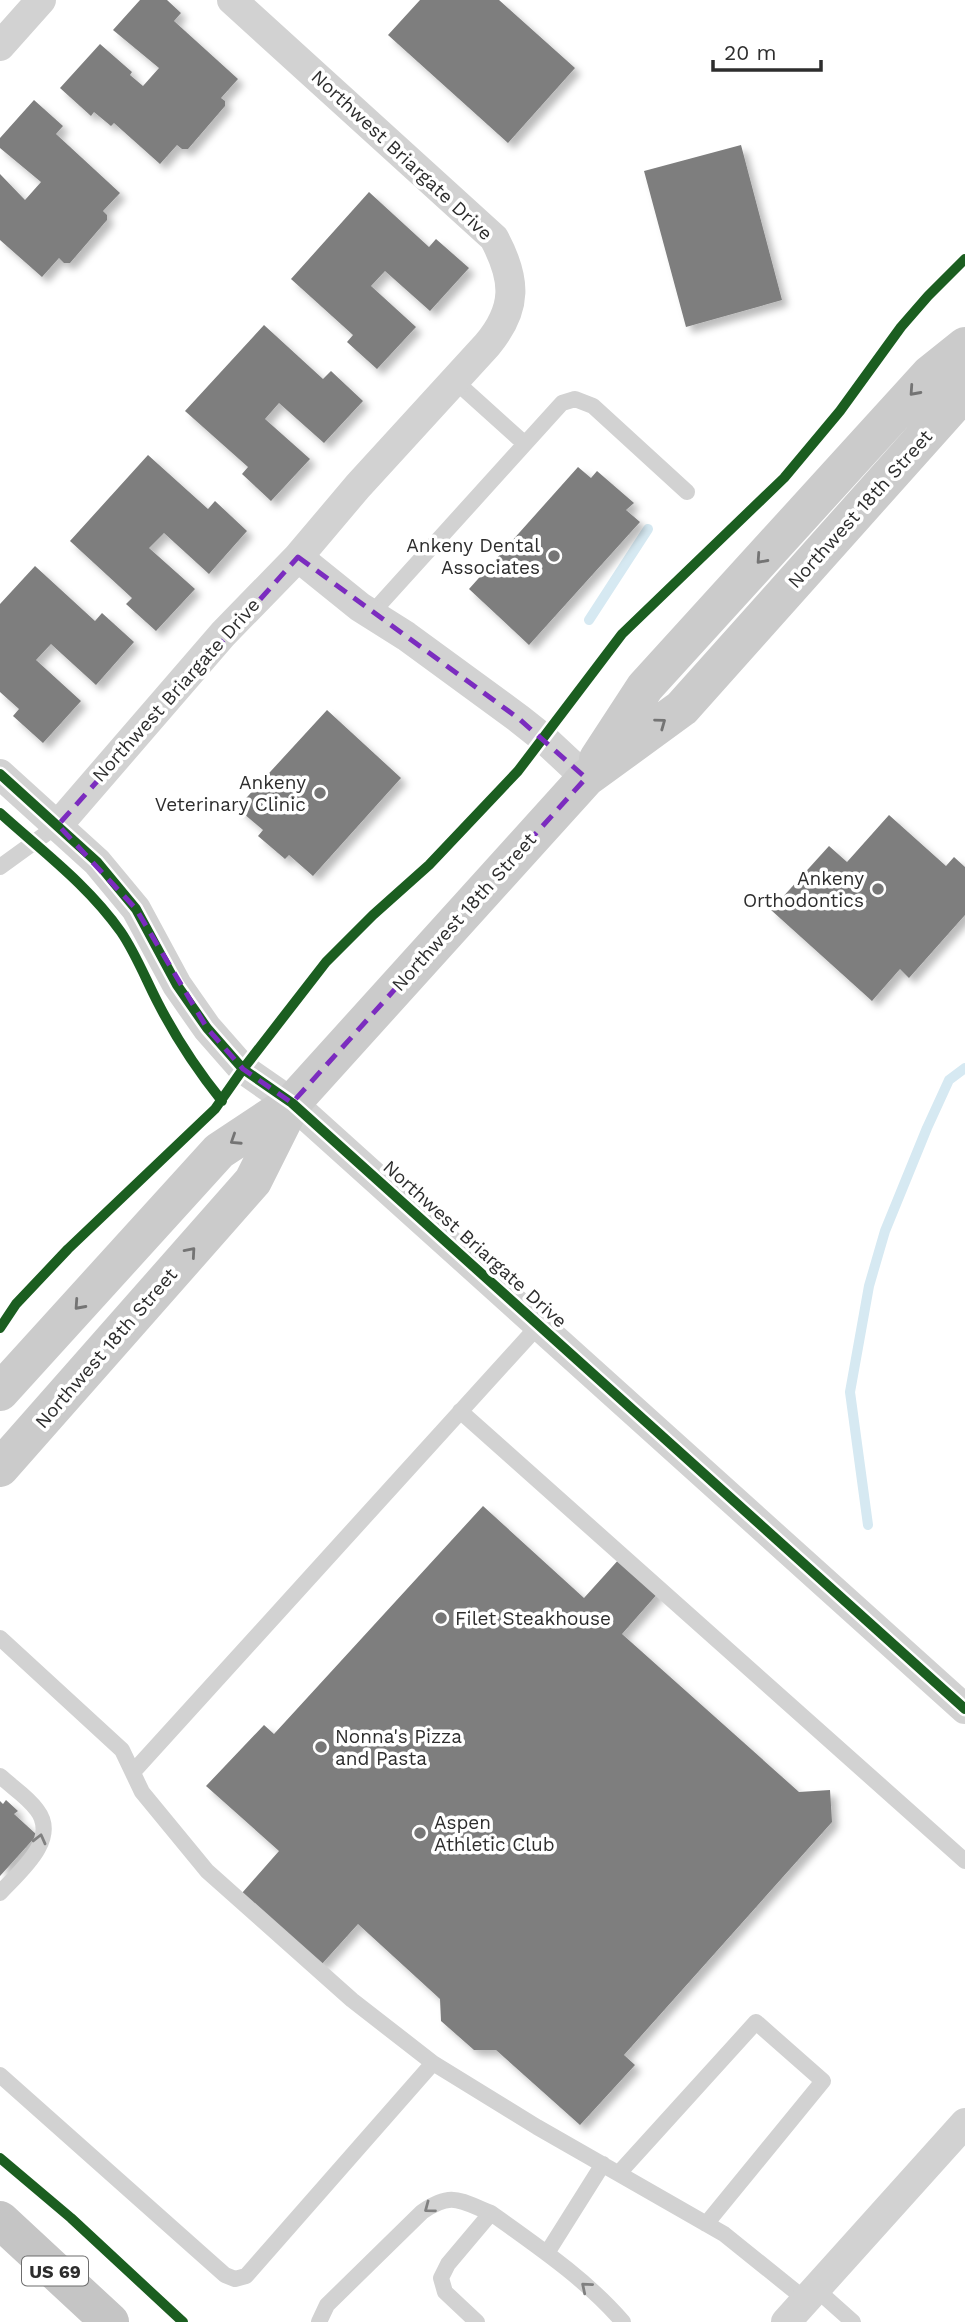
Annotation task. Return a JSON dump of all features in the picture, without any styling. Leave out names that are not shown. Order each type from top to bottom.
[{"type":"main road","points":[[586,778],[645,687],[930,374],[965,346]]},
{"type":"main road","name":"Northwest 18th Street","points":[[0,1468],[253,1181],[292,1103],[586,778],[682,708],[965,389]]},
{"type":"main road","points":[[0,1392],[219,1151],[292,1103]]},
{"type":"main road","name":"US 69","points":[[0,2220],[110,2322]]},
{"type":"street","points":[[0,46],[41,0]]},
{"type":"street","name":"Northwest Briargate Drive","points":[[58,825],[223,634],[298,557],[499,330],[509,302],[512,284],[505,258],[494,238],[232,0]]},
{"type":"street","points":[[298,557],[371,614],[406,636],[518,718],[586,778]]},
{"type":"street","name":"Northwest Briargate Drive","points":[[0,774],[97,862],[136,909],[177,985],[206,1028],[243,1069],[292,1103],[965,1709]]},
{"type":"street","points":[[786,2322],[965,2123]]},
{"type":"lane","points":[[454,380],[525,444]]},
{"type":"lane","points":[[371,614],[562,403],[575,399],[593,406],[687,492]]},
{"type":"lane","points":[[0,867],[58,825]]},
{"type":"lane","points":[[133,1772],[539,1325]]},
{"type":"lane","points":[[460,1411],[965,1861]]},
{"type":"lane","points":[[3,1647],[122,1750],[142,1792],[207,1871],[352,2000],[433,2063],[724,2234],[853,2322]]},
{"type":"lane","points":[[0,1776],[37,1810],[43,1829],[36,1852],[0,1893]]},
{"type":"lane","points":[[619,2173],[756,2022],[824,2081],[706,2224]]},
{"type":"lane","points":[[0,2075],[225,2275],[235,2279],[246,2276],[433,2063]]},
{"type":"lane","points":[[547,2253],[603,2164]]},
{"type":"lane","points":[[319,2322],[327,2305],[422,2212],[438,2201],[453,2198],[491,2213],[547,2253],[609,2306],[623,2322]]},
{"type":"lane","points":[[477,2322],[445,2292],[441,2278],[448,2264],[491,2213]]},
{"type":"highlighted area","points":[[298,557],[518,718],[586,778],[292,1103],[243,1069],[207,1028],[136,909],[58,825]]},
{"type":"building","points":[[140,0],[167,0],[181,13],[174,21],[238,79],[221,98],[225,101],[225,106],[188,149],[177,145],[160,164],[114,123],[111,126],[94,112],[91,116],[60,88],[100,44],[132,72],[130,75],[143,86],[159,68],[113,30]]},
{"type":"building","points":[[420,0],[499,0],[575,68],[508,143],[388,35]]},
{"type":"building","points":[[34,100],[63,126],[56,134],[120,193],[103,211],[107,220],[70,263],[64,263],[59,258],[42,277],[0,240],[0,174],[25,200],[41,182],[0,148],[0,138]]},
{"type":"building","points":[[741,145],[782,300],[686,327],[644,171]]},
{"type":"building","points":[[369,192],[429,247],[436,239],[469,268],[430,311],[385,271],[371,286],[416,327],[377,369],[347,342],[353,335],[291,279]]},
{"type":"building","points":[[264,325],[323,379],[331,371],[363,401],[324,443],[279,403],[265,419],[310,459],[271,501],[242,474],[248,467],[185,411]]},
{"type":"building","points":[[148,455],[208,509],[215,501],[247,531],[209,574],[164,533],[149,548],[195,589],[156,631],[126,604],[132,598],[70,541]]},
{"type":"building","name":"Ankeny Dental Associates","points":[[578,467],[591,478],[597,471],[634,503],[626,510],[640,522],[529,645],[469,589]]},
{"type":"building","points":[[35,566],[95,621],[102,613],[134,642],[96,685],[51,644],[36,660],[81,701],[43,743],[13,716],[19,709],[0,692],[0,604]]},
{"type":"building","name":"Ankeny Veterinary Clinic","points":[[327,710],[401,778],[313,876],[289,855],[285,859],[258,836],[263,830],[237,808]]},
{"type":"building","name":"Ankeny Orthodontics","points":[[889,815],[946,866],[954,857],[965,867],[965,915],[909,978],[900,969],[872,1001],[771,910],[829,846],[847,862]]},
{"type":"building","points":[[483,1506],[584,1598],[621,1557],[659,1592],[622,1634],[799,1792],[830,1790],[832,1822],[624,2055],[635,2065],[580,2125],[496,2050],[474,2050],[441,2021],[440,1999],[358,1924],[321,1965],[242,1893],[279,1851],[206,1786],[264,1725],[274,1734]]},
{"type":"building","points":[[6,1800],[18,1811],[14,1814],[37,1835],[0,1876],[0,1801],[3,1804]]},
{"type":"waterway","points":[[589,620],[648,529]]},
{"type":"waterway","points":[[868,1525],[850,1392],[869,1286],[885,1231],[927,1128],[949,1080],[965,1068]]},
{"type":"cycle path","points":[[0,1328],[16,1304],[68,1249],[215,1109],[326,962],[429,865],[518,771],[622,634],[784,478],[840,411],[901,327],[965,259]]},
{"type":"cycle path","points":[[0,774],[97,862],[136,909],[177,985],[207,1028],[243,1069],[292,1103],[965,1709]]},
{"type":"cycle path","points":[[0,813],[64,869],[108,915],[131,949],[180,1041],[222,1101]]},
{"type":"cycle path","points":[[0,2158],[71,2218],[183,2322]]},
{"type":"place","name":"Ankeny Dental Associates","points":[[554,556]]},
{"type":"place","name":"Ankeny Veterinary Clinic","points":[[320,793]]},
{"type":"place","name":"Ankeny Orthodontics","points":[[878,889]]},
{"type":"place","name":"Filet Steakhouse","points":[[441,1618]]},
{"type":"place","name":"Nonna's Pizza and Pasta","points":[[321,1747]]},
{"type":"place","name":"Aspen Athletic Club","points":[[420,1833]]}]
